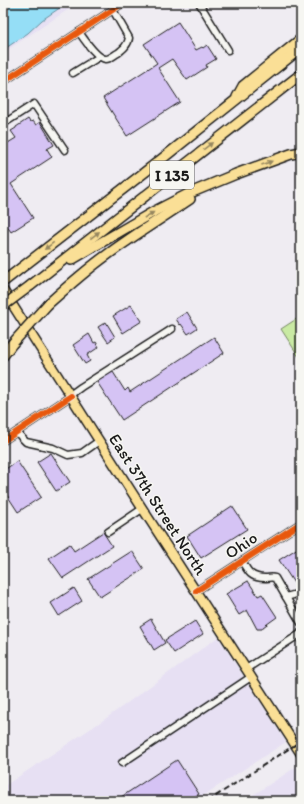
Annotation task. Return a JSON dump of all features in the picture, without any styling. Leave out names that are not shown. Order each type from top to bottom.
[{"type":"highway","points":[[235,101],[243,86],[301,39]]},
{"type":"highway","name":"I 135","points":[[3,282],[301,48]]},
{"type":"highway","name":"I 135","points":[[3,306],[301,74]]},
{"type":"highway","points":[[42,276],[155,211],[190,193],[236,174],[291,154],[301,152]]},
{"type":"highway","points":[[3,356],[48,304],[79,277],[106,255],[213,184]]},
{"type":"main road","name":"East 37th Street North","points":[[3,290],[142,509],[301,754]]},
{"type":"street","points":[[3,82],[123,3]]},
{"type":"street","points":[[199,3],[228,50]]},
{"type":"street","points":[[79,32],[99,57],[105,59],[111,57],[128,43],[128,36],[113,10]]},
{"type":"street","points":[[73,74],[99,57]]},
{"type":"street","points":[[3,124],[34,104],[65,150]]},
{"type":"street","points":[[3,441],[81,387],[172,329]]},
{"type":"street","points":[[17,432],[26,442],[53,448],[68,455],[82,453],[99,441]]},
{"type":"street","points":[[108,532],[142,509]]},
{"type":"street","name":"Ohio","points":[[196,591],[301,523]]},
{"type":"street","points":[[242,561],[249,573],[254,577],[274,578],[301,623]]},
{"type":"street","points":[[286,598],[301,594]]},
{"type":"street","points":[[246,669],[301,632]]},
{"type":"street","points":[[122,764],[251,677]]},
{"type":"shaded area","points":[[3,3],[78,3],[3,53]]},
{"type":"shaded area","points":[[218,637],[286,742],[195,801],[3,801],[3,787],[105,719]]},
{"type":"shaded area","points":[[299,765],[301,769],[301,801],[244,801]]},
{"type":"green space","points":[[301,316],[301,360],[281,329]]},
{"type":"water","points":[[3,3],[67,3],[3,50]]},
{"type":"building","points":[[178,22],[196,50],[207,45],[216,59],[206,65],[207,67],[187,80],[172,59],[158,68],[180,102],[127,136],[103,98],[157,63],[144,44]]},
{"type":"building","points":[[28,119],[30,122],[33,121],[36,125],[40,122],[54,145],[47,149],[52,157],[11,184],[33,218],[11,232],[3,220],[3,146],[16,138],[11,131]]},
{"type":"building","points":[[131,305],[142,321],[123,333],[113,316]]},
{"type":"building","points":[[187,312],[197,328],[188,334],[176,319]]},
{"type":"building","points":[[106,322],[115,337],[108,342],[98,327]]},
{"type":"building","points":[[89,334],[94,343],[96,342],[99,347],[87,355],[90,361],[85,364],[73,345]]},
{"type":"building","points":[[214,337],[224,353],[122,420],[97,382],[113,372],[125,391],[128,388],[130,392]]},
{"type":"building","points":[[51,453],[70,482],[56,491],[37,462]]},
{"type":"building","points":[[17,461],[41,497],[18,512],[3,489],[3,471]]},
{"type":"building","points":[[232,506],[247,529],[201,558],[187,536]]},
{"type":"building","points":[[103,532],[112,546],[63,578],[49,558],[70,544],[74,551]]},
{"type":"building","points":[[301,546],[301,578],[294,583],[279,560]]},
{"type":"building","points":[[132,551],[144,569],[100,597],[88,579]]},
{"type":"building","points":[[248,581],[258,596],[262,594],[277,617],[262,629],[257,629],[247,610],[239,615],[226,594]]},
{"type":"building","points":[[74,588],[82,601],[59,616],[51,603]]},
{"type":"building","points":[[151,619],[165,643],[154,650],[140,626]]},
{"type":"building","points":[[195,621],[203,634],[174,653],[165,640]]},
{"type":"building","points":[[177,760],[199,794],[188,801],[115,801]]},
{"type":"railway","points":[[208,801],[301,741]]},
{"type":"cycle path","points":[[3,82],[123,3]]},
{"type":"cycle path","points":[[3,441],[71,396]]},
{"type":"cycle path","points":[[196,591],[301,523]]}]
